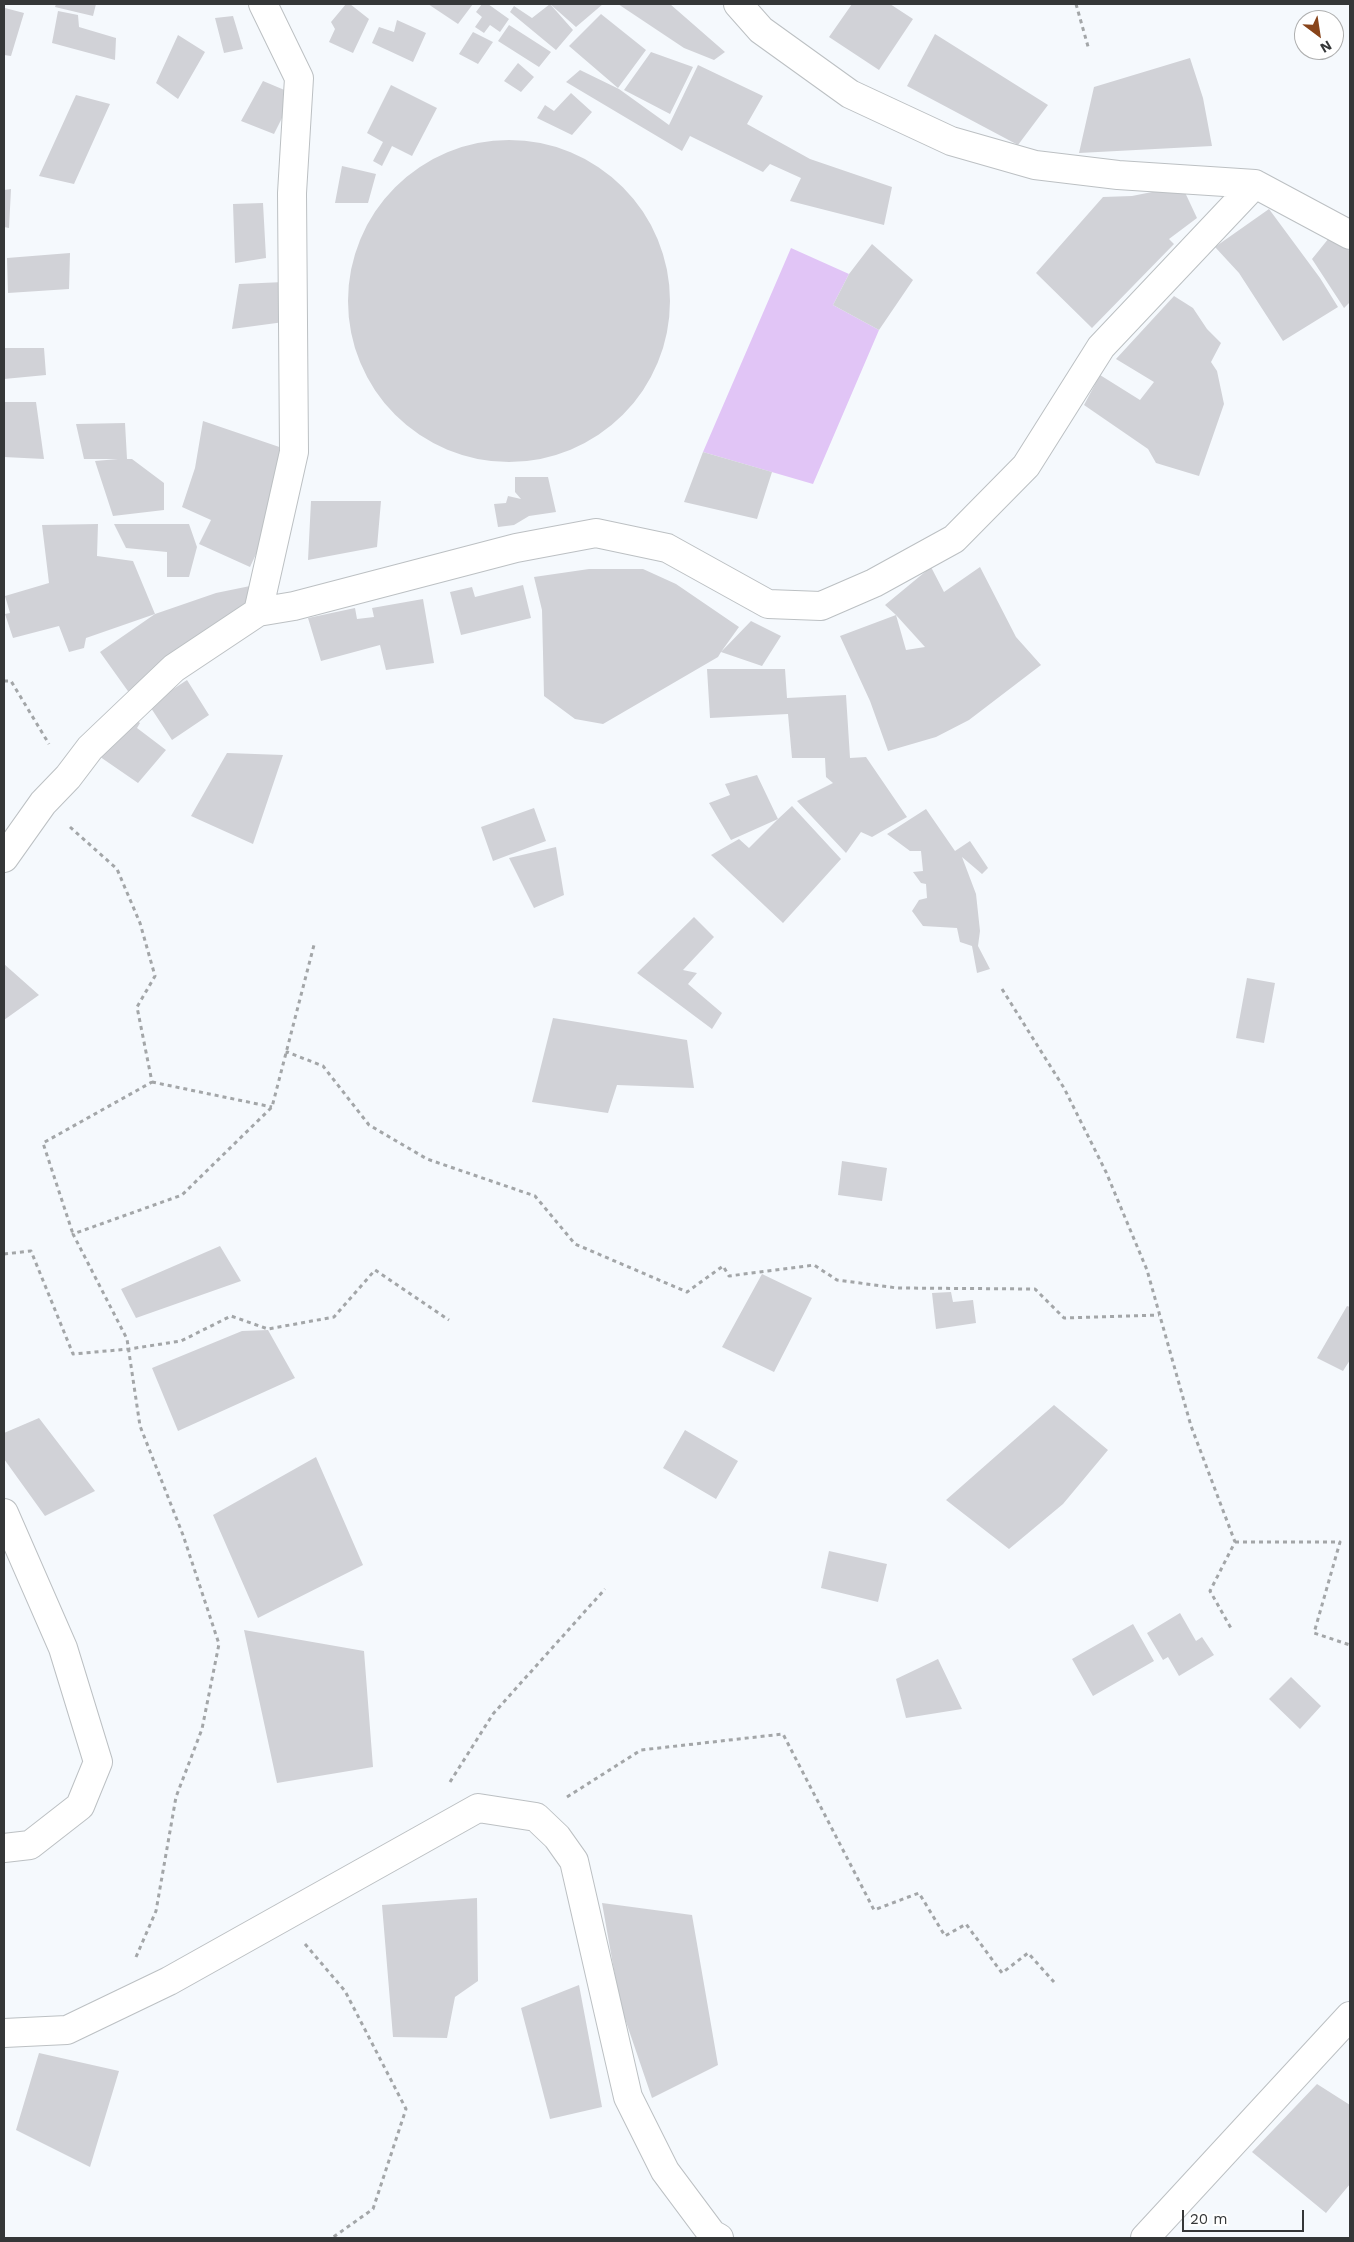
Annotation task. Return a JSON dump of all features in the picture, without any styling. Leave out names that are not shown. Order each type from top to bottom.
[{"type":"street","points":[[258,612],[294,452],[292,192],[299,78],[263,4]]},
{"type":"street","points":[[738,4],[761,30],[850,94],[951,142],[1036,165],[1118,175],[1255,184],[1350,234]]},
{"type":"street","points":[[4,858],[43,803],[68,777],[90,748],[174,668],[258,612],[294,606],[516,548],[596,533],[667,548],[768,604],[821,606],[874,583],[954,538],[1026,466],[1101,347],[1255,184]]},
{"type":"street","points":[[4,1513],[63,1648],[98,1762],[80,1806],[30,1845],[4,1848]]},
{"type":"street","points":[[4,2033],[67,2030],[169,1981],[478,1808],[536,1817],[557,1837],[574,1861],[628,2097],[665,2171],[712,2234],[719,2238]]},
{"type":"street","points":[[1145,2238],[1350,2016]]},
{"type":"path","points":[[1076,4],[1089,50]]},
{"type":"path","points":[[4,682],[12,682],[68,777]]},
{"type":"path","points":[[43,803],[117,869],[140,923],[155,976],[136,1007],[152,1082]]},
{"type":"path","points":[[73,1234],[182,1195],[272,1107],[314,945]]},
{"type":"path","points":[[1002,989],[1064,1088],[1106,1172],[1147,1270],[1191,1426],[1235,1542],[1210,1591],[1232,1630]]},
{"type":"path","points":[[283,1063],[287,1052],[322,1066],[369,1125],[427,1158],[535,1196],[575,1244],[687,1292],[723,1266],[729,1276],[814,1265],[837,1280],[897,1288],[1035,1289],[1064,1318],[1159,1315]]},
{"type":"path","points":[[114,2007],[156,1912],[176,1797],[202,1729],[218,1644],[183,1535],[140,1426],[127,1339],[73,1234],[43,1143],[152,1082],[272,1107]]},
{"type":"path","points":[[4,1254],[31,1251],[73,1354],[129,1349],[181,1341],[232,1316],[268,1329],[334,1317],[375,1270],[449,1320]]},
{"type":"path","points":[[1235,1542],[1340,1542],[1314,1633],[1350,1645]]},
{"type":"path","points":[[446,1788],[493,1714],[605,1589]]},
{"type":"path","points":[[536,1817],[641,1750],[783,1734],[874,1910],[919,1893],[945,1936],[966,1924],[1002,1973],[1028,1953],[1054,1982]]},
{"type":"path","points":[[302,1940],[345,1991],[406,2110],[373,2209],[332,2238]]},
{"type":"shaded area","points":[[791,248],[849,274],[833,305],[879,330],[813,484],[703,452]]},
{"type":"building","points":[[56,4],[96,4],[93,16],[55,7]]},
{"type":"building","points":[[346,4],[350,4],[369,19],[353,53],[329,42],[335,29],[331,22]]},
{"type":"building","points":[[428,4],[473,4],[458,24]]},
{"type":"building","points":[[482,4],[488,4],[509,19],[500,32],[490,25],[484,33],[475,27],[482,17],[476,12]]},
{"type":"building","points":[[550,4],[603,4],[576,27]]},
{"type":"building","points":[[550,4],[573,30],[556,50],[510,12],[514,6],[532,18]]},
{"type":"building","points":[[618,4],[670,4],[725,52],[714,60],[684,48]]},
{"type":"building","points":[[852,4],[890,4],[913,19],[879,70],[829,37]]},
{"type":"building","points":[[5,8],[24,13],[11,56],[4,55]]},
{"type":"building","points":[[58,11],[78,15],[79,27],[116,38],[115,60],[52,43]]},
{"type":"building","points":[[601,14],[646,50],[618,88],[569,46]]},
{"type":"building","points":[[233,16],[243,49],[224,53],[215,18]]},
{"type":"building","points":[[397,20],[426,33],[413,62],[372,43],[379,27],[394,32]]},
{"type":"building","points":[[509,25],[551,52],[539,67],[498,41]]},
{"type":"building","points":[[473,32],[493,42],[478,64],[459,54]]},
{"type":"building","points":[[935,34],[1048,105],[1018,145],[907,86]]},
{"type":"building","points":[[178,35],[205,52],[178,99],[156,83]]},
{"type":"building","points":[[651,52],[693,67],[670,114],[624,90]]},
{"type":"building","points":[[1190,58],[1203,98],[1212,146],[1079,153],[1094,87]]},
{"type":"building","points":[[518,63],[534,77],[521,92],[504,81]]},
{"type":"building","points":[[698,65],[763,96],[747,124],[810,159],[892,187],[884,225],[790,201],[801,178],[770,164],[763,172],[690,136],[682,151],[566,82],[580,70],[619,89],[669,125]]},
{"type":"building","points":[[263,81],[294,94],[274,134],[241,121]]},
{"type":"building","points":[[391,85],[437,108],[412,156],[392,146],[382,166],[373,161],[383,142],[367,133]]},
{"type":"building","points":[[571,93],[592,112],[572,135],[537,118],[545,105],[554,111]]},
{"type":"building","points":[[76,95],[110,104],[74,184],[39,176]]},
{"type":"building","points":[[509,140],[540,143],[571,152],[598,167],[623,187],[643,212],[658,239],[667,270],[670,301],[667,332],[658,363],[643,390],[623,415],[598,435],[571,450],[540,459],[509,462],[478,459],[447,450],[420,435],[395,415],[375,390],[360,363],[351,332],[348,301],[351,270],[360,239],[375,212],[395,187],[420,167],[447,152],[478,143]]},
{"type":"building","points":[[342,166],[376,174],[368,203],[335,203]]},
{"type":"building","points":[[1182,186],[1197,218],[1169,239],[1174,244],[1092,328],[1036,273],[1103,197],[1132,196]]},
{"type":"building","points":[[11,189],[9,228],[4,227],[4,190]]},
{"type":"building","points":[[263,203],[266,258],[235,263],[233,204]]},
{"type":"building","points":[[1269,209],[1320,278],[1338,307],[1283,341],[1239,273],[1215,247]]},
{"type":"building","points":[[1329,238],[1350,251],[1350,302],[1344,308],[1312,259]]},
{"type":"building","points":[[872,244],[913,280],[879,330],[833,305],[849,274]]},
{"type":"building","points":[[70,253],[69,289],[8,293],[7,258]]},
{"type":"building","points":[[284,282],[284,322],[232,329],[239,284]]},
{"type":"building","points":[[1174,296],[1193,308],[1207,329],[1221,343],[1211,362],[1217,371],[1224,404],[1199,476],[1156,463],[1148,449],[1084,405],[1100,375],[1140,400],[1154,382],[1116,359]]},
{"type":"building","points":[[4,348],[44,348],[46,375],[4,379]]},
{"type":"building","points":[[4,402],[36,402],[44,459],[4,457]]},
{"type":"building","points":[[203,421],[294,452],[278,507],[250,567],[199,544],[211,520],[182,507],[195,468]]},
{"type":"building","points":[[125,423],[127,459],[132,459],[164,483],[164,510],[113,516],[95,461],[118,459],[84,459],[76,424]]},
{"type":"building","points":[[703,452],[772,472],[757,519],[684,502]]},
{"type":"building","points":[[515,477],[548,477],[556,512],[529,516],[514,525],[498,527],[494,504],[506,503],[508,496],[521,499],[515,492]]},
{"type":"building","points":[[311,501],[381,501],[377,547],[308,560]]},
{"type":"building","points":[[98,524],[97,556],[133,561],[155,614],[86,638],[84,648],[69,652],[59,626],[13,638],[5,614],[10,613],[5,596],[49,583],[42,525]]},
{"type":"building","points":[[114,524],[189,524],[197,547],[189,577],[167,577],[167,552],[126,548]]},
{"type":"building","points":[[931,567],[944,592],[980,567],[1016,637],[1041,665],[969,720],[936,737],[888,751],[870,701],[840,636],[896,615],[885,605]],"holes":[[[896,615],[925,647],[906,650]]]},
{"type":"building","points":[[589,569],[643,569],[676,584],[739,627],[718,657],[603,724],[575,719],[544,696],[542,610],[534,577]]},
{"type":"building","points":[[255,585],[254,610],[130,694],[100,652],[155,614],[216,593]]},
{"type":"building","points":[[523,585],[531,618],[461,635],[450,592],[472,587],[475,597]]},
{"type":"building","points":[[423,599],[434,663],[386,670],[380,645],[321,661],[308,618],[355,608],[357,619],[374,617],[372,608]]},
{"type":"building","points":[[751,621],[781,636],[762,666],[721,652]]},
{"type":"building","points":[[707,669],[785,669],[787,698],[846,695],[850,758],[866,757],[907,817],[872,837],[861,832],[846,853],[797,801],[833,783],[826,777],[825,758],[792,758],[788,714],[710,718]]},
{"type":"building","points":[[187,680],[209,715],[172,740],[149,705]]},
{"type":"building","points":[[133,718],[140,723],[137,728],[166,750],[138,783],[93,752]]},
{"type":"building","points":[[227,753],[283,755],[253,844],[191,816]]},
{"type":"building","points":[[757,775],[778,819],[731,840],[709,803],[730,795],[725,784]]},
{"type":"building","points":[[792,806],[841,859],[783,923],[711,855],[739,839],[749,848]]},
{"type":"building","points":[[534,808],[546,841],[493,861],[481,827]]},
{"type":"building","points":[[926,809],[955,851],[970,841],[988,868],[982,874],[962,857],[976,894],[980,931],[978,946],[990,969],[977,973],[972,946],[960,942],[957,928],[923,926],[912,911],[919,900],[927,898],[926,884],[921,883],[913,872],[923,871],[921,851],[910,851],[887,834]]},
{"type":"building","points":[[556,847],[564,895],[534,908],[509,858]]},
{"type":"building","points":[[694,917],[714,937],[683,970],[697,973],[688,984],[722,1013],[712,1029],[637,973]]},
{"type":"building","points":[[4,964],[39,995],[4,1020]]},
{"type":"building","points":[[1247,978],[1275,983],[1264,1043],[1236,1038]]},
{"type":"building","points":[[553,1018],[687,1040],[694,1088],[617,1085],[608,1113],[532,1102]]},
{"type":"building","points":[[842,1161],[887,1168],[882,1201],[838,1195]]},
{"type":"building","points":[[220,1246],[241,1281],[136,1318],[121,1289]]},
{"type":"building","points":[[762,1274],[812,1298],[774,1372],[722,1347]]},
{"type":"building","points":[[951,1292],[953,1302],[973,1300],[976,1323],[936,1329],[932,1293]]},
{"type":"building","points":[[1347,1306],[1350,1307],[1350,1360],[1343,1371],[1317,1358]]},
{"type":"building","points":[[268,1330],[295,1378],[178,1431],[152,1368],[242,1331]]},
{"type":"building","points":[[1054,1405],[1108,1450],[1063,1504],[1009,1549],[946,1500]]},
{"type":"building","points":[[39,1418],[95,1491],[45,1516],[4,1459],[4,1433]]},
{"type":"building","points":[[685,1430],[738,1461],[716,1499],[663,1468]]},
{"type":"building","points":[[316,1457],[363,1565],[258,1618],[213,1515]]},
{"type":"building","points":[[829,1551],[887,1564],[878,1602],[821,1588]]},
{"type":"building","points":[[1180,1613],[1196,1641],[1202,1637],[1214,1655],[1179,1676],[1168,1657],[1163,1660],[1147,1633]]},
{"type":"building","points":[[1133,1624],[1154,1661],[1093,1696],[1072,1659]]},
{"type":"building","points":[[244,1630],[364,1651],[373,1767],[277,1783]]},
{"type":"building","points":[[938,1659],[962,1709],[906,1718],[896,1679]]},
{"type":"building","points":[[1291,1677],[1321,1706],[1300,1729],[1269,1699]]},
{"type":"building","points":[[477,1898],[478,1981],[455,1997],[447,2038],[393,2037],[382,1905]]},
{"type":"building","points":[[602,1903],[692,1915],[718,2065],[652,2098],[620,2004]]},
{"type":"building","points":[[579,1985],[602,2107],[550,2119],[521,2008]]},
{"type":"building","points":[[39,2053],[119,2071],[90,2167],[16,2130]]},
{"type":"building","points":[[1317,2084],[1350,2105],[1350,2184],[1326,2213],[1252,2152]]}]
